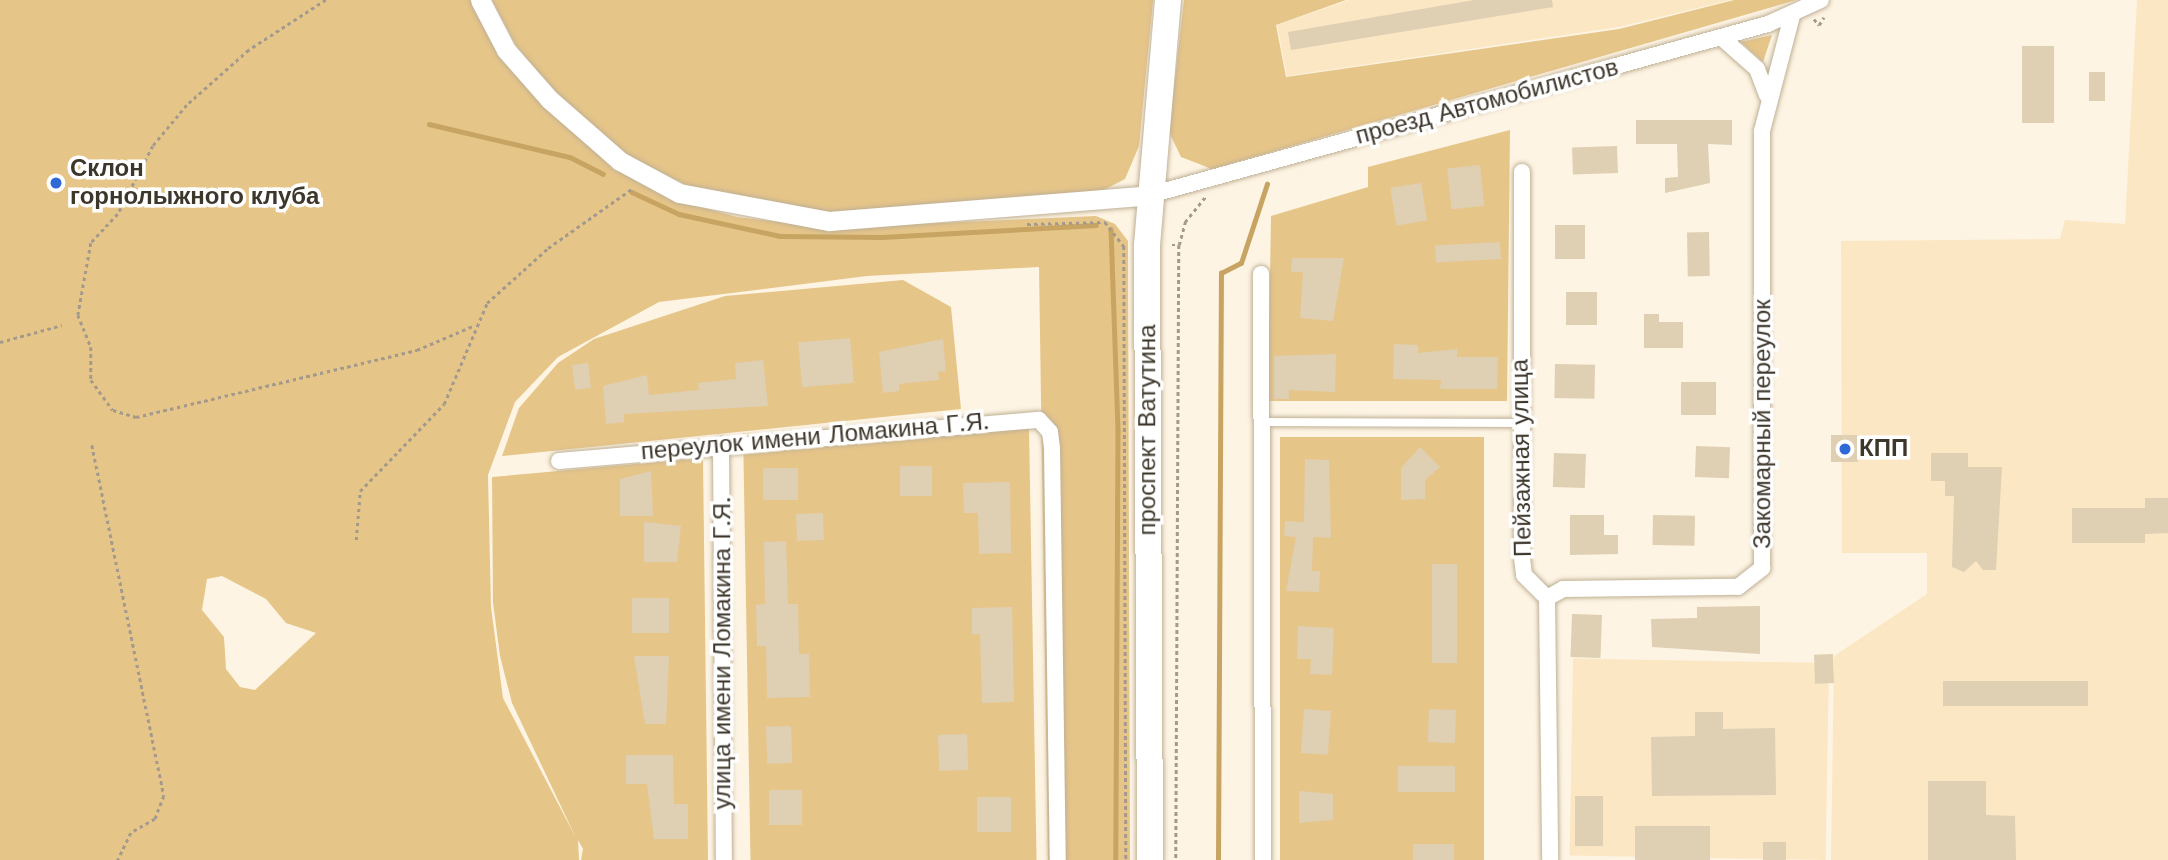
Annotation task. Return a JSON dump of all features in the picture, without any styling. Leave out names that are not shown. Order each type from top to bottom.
[{"type":"main road","name":"проспект Ватутина","points":[[1150,860],[1150,195],[1168,0]]},
{"type":"street","points":[[480,0],[506,50],[549,99],[620,161],[679,193],[829,220],[1150,195]]},
{"type":"street","name":"проезд Автомобилистов","points":[[1150,195],[1721,37],[1792,16],[1821,0]]},
{"type":"street","name":"Закомарный переулок","points":[[1547,598],[1563,589],[1738,587],[1762,568],[1760,211],[1767,95],[1792,16]]},
{"type":"street","points":[[1721,37],[1756,69],[1767,95]]},
{"type":"street","name":"Пейзажная улица","points":[[1521,172],[1520,423],[1524,575],[1547,598]]},
{"type":"street","points":[[1261,274],[1263,860]]},
{"type":"street","name":"переулок имени Ломакина Г.Я.","points":[[559,461],[1025,417],[1050,432],[1058,860]]},
{"type":"street","name":"улица имени Ломакина Г.Я.","points":[[721,446],[724,860]]},
{"type":"street","points":[[1547,598],[1550,860]]},
{"type":"lane","points":[[1261,422],[1520,423]]},
{"type":"path","points":[[326,0],[249,50],[153,146],[118,214],[91,243],[79,328],[91,347],[91,380],[113,410],[136,417],[417,350],[473,326]]},
{"type":"path","points":[[626,180],[647,191]]},
{"type":"path","points":[[356,540],[360,491],[444,404],[473,326],[487,303],[548,248],[636,186]]},
{"type":"path","points":[[1020,224],[1105,222],[1124,246],[1126,860]]},
{"type":"path","points":[[1172,245],[1180,246],[1176,860]]},
{"type":"path","points":[[0,342],[62,325]]},
{"type":"path","points":[[92,445],[164,796],[155,819],[131,833],[118,860]]},
{"type":"shaded area","points":[[0,0],[474,0],[539,99],[613,169],[676,200],[737,217],[827,228],[1096,216],[1115,224],[1128,241],[1130,860],[1048,860],[1039,267],[867,276],[659,302],[558,357],[515,402],[488,475],[491,607],[503,698],[576,838],[512,703],[500,656],[493,603],[492,477],[703,458],[708,860],[581,860],[583,849],[578,840],[579,860],[0,860]],"holes":[[[222,576],[266,599],[286,623],[316,633],[255,690],[240,687],[226,669],[224,637],[202,610],[207,579]]]},
{"type":"shaded area","points":[[492,0],[1153,0],[1139,146],[1125,179],[1102,191],[828,212],[741,198],[684,184],[626,155],[554,93],[515,44]]},
{"type":"shaded area","points":[[1184,0],[1346,0],[1276,25],[1286,77],[1619,29],[1734,0],[1796,0],[1212,169],[1181,157],[1169,132]]},
{"type":"shaded area","points":[[1349,0],[1730,0],[1619,27],[1287,76],[1277,25]]},
{"type":"shaded area","points":[[2137,0],[2168,0],[2168,860],[1831,860],[1834,656],[1927,594],[1927,553],[1842,553],[1841,241],[2060,239],[2065,220],[2125,224]]},
{"type":"shaded area","points":[[1772,35],[1763,62],[1741,42]]},
{"type":"shaded area","points":[[1510,130],[1507,401],[1268,401],[1271,216],[1368,187],[1368,167]]},
{"type":"shaded area","points":[[903,280],[951,307],[961,409],[502,456],[519,408],[558,363],[594,339],[725,296]]},
{"type":"shaded area","points":[[1029,428],[1037,860],[750,860],[743,433]]},
{"type":"shaded area","points":[[1280,437],[1484,437],[1484,860],[1280,860]]},
{"type":"shaded area","points":[[1573,659],[1829,663],[1826,860],[1570,856]]},
{"type":"building","points":[[1474,0],[1552,0],[1553,7],[1291,50],[1288,32]]},
{"type":"building","points":[[2022,46],[2054,46],[2054,123],[2022,123]]},
{"type":"building","points":[[2089,72],[2105,72],[2105,101],[2089,101]]},
{"type":"building","points":[[1636,120],[1732,120],[1732,145],[1708,144],[1710,183],[1665,193],[1665,178],[1678,177],[1677,144],[1636,144]]},
{"type":"building","points":[[1617,146],[1618,173],[1573,175],[1572,148]]},
{"type":"building","points":[[1480,165],[1484,206],[1451,209],[1447,168]]},
{"type":"building","points":[[1421,183],[1427,221],[1396,225],[1390,188]]},
{"type":"building","points":[[1555,225],[1585,225],[1585,259],[1555,259]]},
{"type":"building","points":[[1687,232],[1709,232],[1710,276],[1688,276]]},
{"type":"building","points":[[1500,242],[1501,259],[1436,262],[1435,245]]},
{"type":"building","points":[[1292,258],[1344,258],[1333,321],[1300,318],[1303,272],[1291,272]]},
{"type":"building","points":[[1566,292],[1597,292],[1597,325],[1566,325]]},
{"type":"building","points":[[1644,314],[1659,314],[1659,322],[1683,322],[1683,348],[1644,348]]},
{"type":"building","points":[[850,338],[854,383],[802,387],[798,343]]},
{"type":"building","points":[[943,339],[946,371],[938,372],[939,380],[899,384],[899,391],[883,393],[879,352]]},
{"type":"building","points":[[1394,344],[1418,345],[1418,353],[1457,349],[1457,357],[1498,357],[1497,389],[1440,389],[1441,380],[1393,379]]},
{"type":"building","points":[[1336,354],[1335,392],[1289,390],[1289,399],[1274,399],[1274,356]]},
{"type":"building","points":[[763,360],[768,406],[624,414],[624,422],[606,424],[603,386],[647,375],[649,395],[699,390],[698,383],[736,379],[735,363]]},
{"type":"building","points":[[588,363],[591,388],[575,390],[572,365]]},
{"type":"building","points":[[1555,364],[1595,365],[1594,399],[1554,398]]},
{"type":"building","points":[[1681,382],[1716,382],[1716,415],[1681,415]]},
{"type":"building","name":"КПП","points":[[1831,435],[1858,435],[1858,462],[1831,462]]},
{"type":"building","points":[[1696,446],[1730,447],[1729,478],[1695,477]]},
{"type":"building","points":[[1420,447],[1440,467],[1425,480],[1425,499],[1401,500],[1401,468]]},
{"type":"building","points":[[1554,453],[1586,454],[1585,488],[1553,487]]},
{"type":"building","points":[[1931,453],[1968,453],[1968,467],[2002,467],[1996,570],[1983,570],[1976,561],[1964,572],[1952,567],[1954,496],[1945,496],[1945,481],[1931,481]]},
{"type":"building","points":[[1305,459],[1329,460],[1331,538],[1313,537],[1312,571],[1320,571],[1319,592],[1286,591],[1296,537],[1284,536],[1285,521],[1304,522]]},
{"type":"building","points":[[900,466],[932,466],[932,496],[900,496]]},
{"type":"building","points":[[763,468],[798,468],[798,500],[763,500]]},
{"type":"building","points":[[651,471],[653,516],[620,516],[620,479]]},
{"type":"building","points":[[1010,482],[1011,553],[979,554],[978,513],[964,513],[963,483]]},
{"type":"building","points":[[2145,498],[2168,498],[2168,533],[2145,534],[2145,543],[2072,543],[2072,508],[2145,508]]},
{"type":"building","points":[[823,513],[824,540],[797,541],[796,514]]},
{"type":"building","points":[[1570,515],[1604,515],[1604,535],[1618,535],[1618,554],[1570,555]]},
{"type":"building","points":[[1653,515],[1695,516],[1694,546],[1652,545]]},
{"type":"building","points":[[644,522],[681,526],[677,562],[644,562]]},
{"type":"building","points":[[786,541],[788,604],[798,604],[799,654],[809,654],[810,697],[767,698],[766,646],[757,646],[756,605],[765,604],[764,542]]},
{"type":"building","points":[[1432,564],[1457,564],[1457,663],[1432,663]]},
{"type":"building","points":[[632,598],[669,598],[669,633],[632,633]]},
{"type":"building","points":[[1760,606],[1760,654],[1652,647],[1651,619],[1697,618],[1697,607]]},
{"type":"building","points":[[1012,607],[1014,702],[982,703],[980,634],[972,634],[972,608]]},
{"type":"building","points":[[1572,614],[1602,615],[1600,658],[1570,657]]},
{"type":"building","points":[[1298,626],[1334,628],[1332,675],[1310,674],[1311,659],[1297,659]]},
{"type":"building","points":[[1833,654],[1834,683],[1815,684],[1814,655]]},
{"type":"building","points":[[634,656],[669,656],[666,724],[645,724]]},
{"type":"building","points":[[1943,681],[2088,681],[2088,706],[1943,706]]},
{"type":"building","points":[[1304,709],[1331,711],[1328,755],[1301,753]]},
{"type":"building","points":[[1429,709],[1456,710],[1455,743],[1428,742]]},
{"type":"building","points":[[1695,712],[1723,712],[1723,729],[1775,728],[1776,795],[1652,796],[1651,737],[1695,736]]},
{"type":"building","points":[[791,726],[792,763],[767,764],[766,727]]},
{"type":"building","points":[[967,734],[968,770],[939,771],[938,735]]},
{"type":"building","points":[[626,755],[673,755],[674,804],[688,804],[688,839],[654,839],[647,784],[626,784]]},
{"type":"building","points":[[1398,766],[1455,766],[1455,792],[1398,792]]},
{"type":"building","points":[[1928,781],[1986,781],[1986,815],[2015,816],[2016,860],[1928,860]]},
{"type":"building","points":[[769,790],[802,790],[802,825],[769,825]]},
{"type":"building","points":[[1299,791],[1333,794],[1333,820],[1299,823]]},
{"type":"building","points":[[1575,796],[1603,796],[1603,846],[1575,846]]},
{"type":"building","points":[[977,797],[1011,797],[1011,832],[977,832]]},
{"type":"building","points":[[1635,826],[1710,826],[1710,860],[1635,860]]},
{"type":"building","points":[[1763,842],[1786,842],[1786,860],[1763,860]]},
{"type":"building","points":[[1413,844],[1454,844],[1454,860],[1413,860]]},
{"type":"waterway","points":[[429,124],[570,157],[603,174]]},
{"type":"waterway","points":[[1218,860],[1221,273],[1241,263],[1267,184]]},
{"type":"waterway","points":[[632,192],[679,214],[780,236],[882,237],[1096,225]]},
{"type":"waterway","points":[[1111,229],[1118,431],[1116,860]]},
{"type":"place","name":"Склон горнолыжного клуба","points":[[56,183]]},
{"type":"place","name":"КПП","points":[[1845,449]]}]
